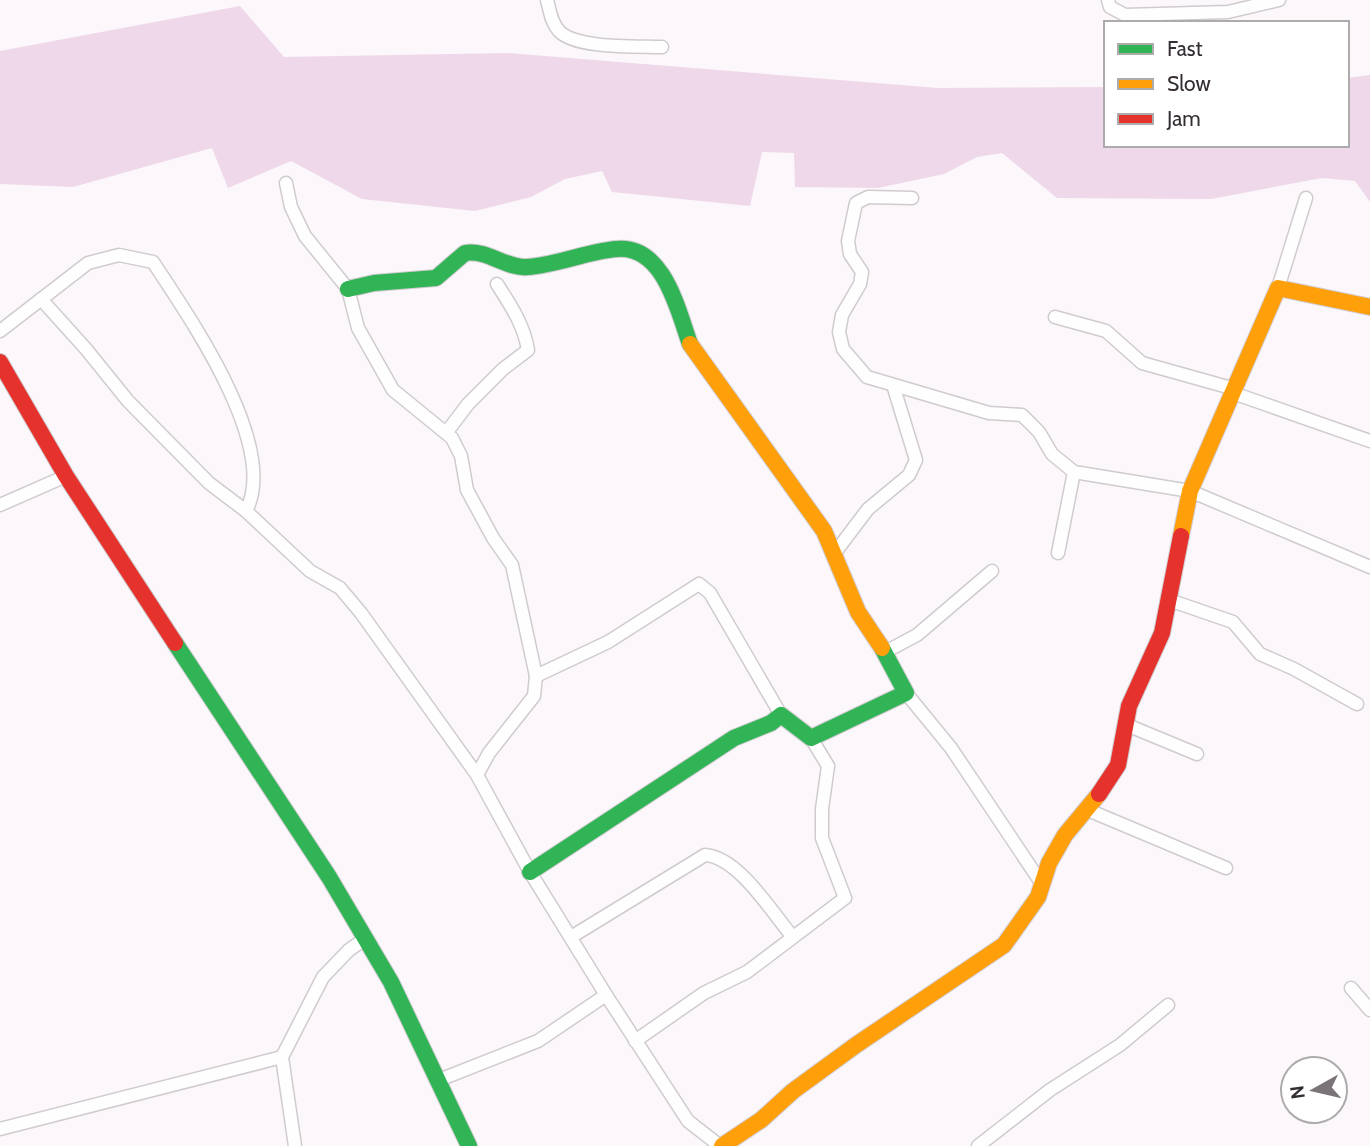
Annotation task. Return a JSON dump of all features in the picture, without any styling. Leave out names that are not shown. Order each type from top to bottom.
[{"type":"street","points":[[547,0],[552,21],[560,32],[574,41],[662,47]]},
{"type":"street","points":[[1108,0],[1110,7],[1125,15],[1228,12],[1279,0]]},
{"type":"street","points":[[286,184],[291,207],[304,236],[348,289],[358,328],[393,390],[453,439],[461,456],[467,490],[493,538],[512,565],[536,676],[534,696],[489,752],[477,775]]},
{"type":"street","points":[[912,198],[867,197],[856,203],[848,241],[850,254],[862,272],[860,284],[842,315],[839,332],[843,349],[867,377],[989,413],[1022,415],[1039,432],[1052,454],[1074,472],[1189,491],[1370,568]]},
{"type":"street","points":[[41,299],[128,401],[209,483],[246,511],[310,571],[340,588],[354,605],[477,775],[530,872],[688,1121],[721,1146],[761,1120],[793,1091],[856,1045],[1004,945],[1023,921],[1065,835],[1088,810],[1118,765],[1128,725],[1129,706],[1162,633],[1189,491],[1278,288],[1306,198]]},
{"type":"street","points":[[348,289],[374,283],[436,278],[465,253],[471,252],[499,258],[523,268],[570,261],[619,248],[647,257],[669,285],[692,349],[824,531],[858,612],[885,652],[906,693],[951,748],[1042,884]]},
{"type":"street","points":[[0,331],[88,263],[119,255],[153,262],[199,332],[236,404],[253,465],[254,496],[246,511]]},
{"type":"street","points":[[446,433],[468,404],[503,369],[528,350],[526,334],[497,285]]},
{"type":"street","points":[[1278,288],[1370,307]]},
{"type":"street","points":[[1055,317],[1106,331],[1142,363],[1234,391],[1370,441]]},
{"type":"street","points":[[0,362],[66,476],[330,877],[391,982],[469,1146]]},
{"type":"street","points":[[834,554],[868,509],[909,475],[916,460],[893,385]]},
{"type":"street","points":[[1058,553],[1074,472]]},
{"type":"street","points":[[0,505],[66,476]]},
{"type":"street","points":[[885,652],[917,635],[992,571]]},
{"type":"street","points":[[536,676],[608,642],[699,584],[710,593],[781,715],[811,738],[828,766],[822,809],[822,838],[845,898],[747,972],[704,993],[635,1041]]},
{"type":"street","points":[[1169,600],[1227,619],[1260,654],[1294,669],[1357,704]]},
{"type":"street","points":[[811,738],[906,693]]},
{"type":"street","points":[[530,872],[734,738],[771,723],[781,715]]},
{"type":"street","points":[[1128,725],[1197,754]]},
{"type":"street","points":[[1088,810],[1226,868]]},
{"type":"street","points":[[571,937],[705,855],[721,858],[737,870],[792,936]]},
{"type":"street","points":[[295,1146],[282,1057],[323,977],[349,950],[366,938]]},
{"type":"street","points":[[1351,988],[1370,1010]]},
{"type":"street","points":[[439,1080],[538,1041],[561,1029],[606,995]]},
{"type":"street","points":[[978,1146],[1051,1090],[1119,1045],[1168,1005]]},
{"type":"street","points":[[0,1129],[282,1057]]},
{"type":"shaded area","points":[[240,6],[284,57],[508,53],[938,88],[1104,87],[1104,147],[1349,147],[1349,78],[1370,75],[1370,202],[1355,181],[1322,178],[1211,199],[1057,198],[1002,153],[977,157],[944,174],[878,188],[795,187],[794,153],[762,152],[750,206],[612,192],[602,171],[565,179],[531,197],[475,211],[362,199],[291,161],[228,188],[212,148],[73,187],[0,184],[0,51]]},
{"type":"traffic: fast","points":[[348,289],[374,283],[436,278],[465,253],[481,254],[519,267],[527,267],[606,250],[633,251],[647,258],[667,283],[690,344]]},
{"type":"traffic: fast","points":[[175,643],[329,877],[391,982],[469,1146]]},
{"type":"traffic: fast","points":[[530,872],[734,738],[771,723],[781,715],[811,738],[906,693],[882,648]]},
{"type":"traffic: slow","points":[[1181,536],[1190,491],[1278,288],[1370,307]]},
{"type":"traffic: slow","points":[[690,344],[824,531],[858,612],[882,648]]},
{"type":"traffic: slow","points":[[722,1146],[761,1120],[793,1091],[856,1045],[1004,945],[1038,897],[1049,863],[1065,835],[1099,794]]},
{"type":"traffic: jam","points":[[0,362],[66,476],[175,643]]},
{"type":"traffic: jam","points":[[1099,794],[1118,765],[1129,706],[1162,633],[1181,536]]}]
